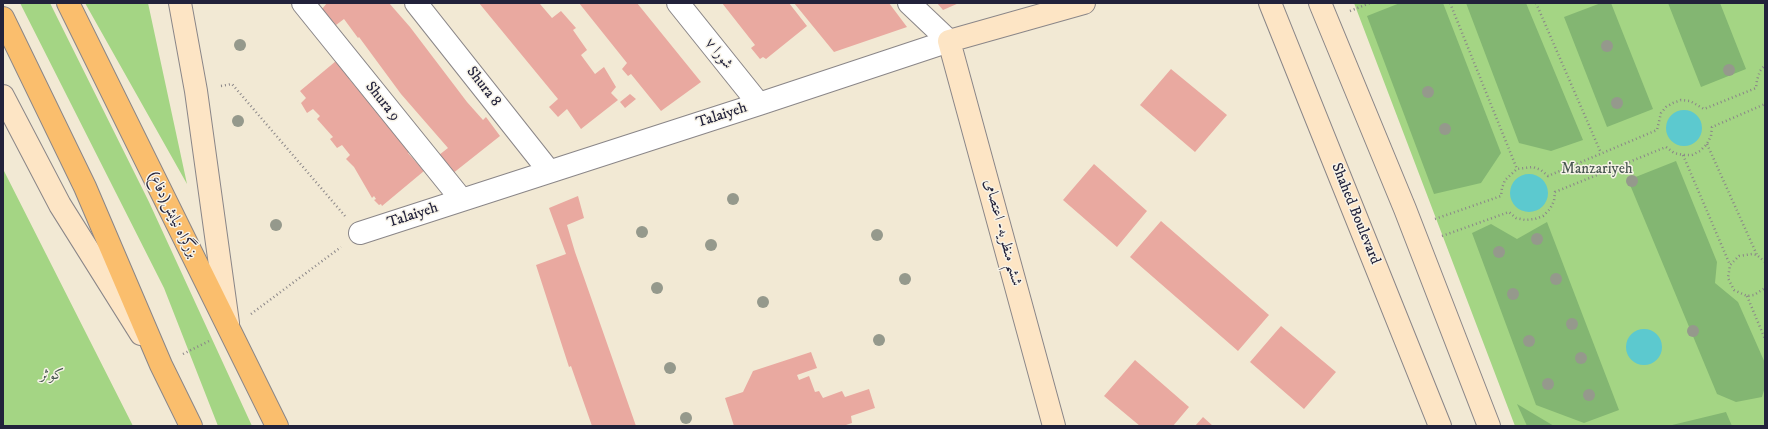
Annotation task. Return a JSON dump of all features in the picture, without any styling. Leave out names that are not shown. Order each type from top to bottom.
[{"type":"highway","name":"بزرگراه نیایش(دفاع)","points":[[68,3],[277,426]]},
{"type":"highway","points":[[3,18],[85,187],[161,365],[191,426]]},
{"type":"main road","points":[[180,3],[196,91],[229,330]]},
{"type":"main road","name":"Talaiyeh","points":[[949,41],[1084,3]]},
{"type":"main road","name":"Shahed Boulevard","points":[[1270,3],[1440,426]]},
{"type":"main road","points":[[1320,3],[1416,236],[1489,426]]},
{"type":"main road","name":"ششم منظریه- اعتصامی","points":[[949,41],[1054,426]]},
{"type":"main road","points":[[3,96],[60,205],[161,365]]},
{"type":"street","name":"Shura 9","points":[[303,3],[462,200]]},
{"type":"street","name":"Shura 8","points":[[416,3],[549,171]]},
{"type":"street","name":"شورا ۷","points":[[678,3],[759,104]]},
{"type":"street","points":[[909,3],[949,41]]},
{"type":"street","name":"Talaiyeh","points":[[360,233],[949,41]]},
{"type":"path","points":[[1450,3],[1517,169]]},
{"type":"path","points":[[1536,3],[1601,153]]},
{"type":"path","points":[[1416,236],[1501,196],[1505,180],[1517,169],[1533,167],[1541,170],[1548,176],[1657,130],[1661,113],[1666,107],[1673,103],[1681,100],[1690,101],[1704,109],[1756,88],[1760,71],[1765,65]]},
{"type":"path","points":[[161,365],[229,330],[360,233],[232,84]]},
{"type":"path","points":[[1416,236],[1509,212],[1516,218],[1525,220],[1543,216],[1550,209],[1554,201],[1555,192],[1666,147],[1674,153],[1683,155],[1696,153],[1707,144],[1711,136],[1712,127],[1765,104]]},
{"type":"path","points":[[1707,144],[1757,255],[1765,262]]},
{"type":"path","points":[[1683,155],[1730,265],[1728,278],[1730,284],[1734,290],[1747,296],[1761,292],[1765,288]]},
{"type":"path","points":[[1730,265],[1739,256],[1752,254],[1757,255]]},
{"type":"path","points":[[1747,296],[1765,339]]},
{"type":"green space","points":[[20,3],[50,3],[149,202],[252,426],[218,426],[164,288]]},
{"type":"green space","points":[[85,3],[148,3],[187,184]]},
{"type":"green space","name":"Manzariyeh","points":[[1354,3],[1765,3],[1765,426],[1515,426]]},
{"type":"green space","points":[[1400,3],[1443,3],[1501,153],[1481,183],[1434,194],[1367,16]]},
{"type":"green space","points":[[1466,3],[1526,3],[1583,140],[1551,151],[1519,143]]},
{"type":"green space","points":[[1601,3],[1611,3],[1653,109],[1607,127],[1564,17]]},
{"type":"green space","points":[[1668,3],[1720,3],[1746,69],[1701,87]]},
{"type":"green space","points":[[1676,161],[1717,262],[1715,283],[1738,302],[1765,363],[1765,387],[1762,397],[1736,402],[1717,394],[1628,180]]},
{"type":"green space","name":"کوثر","points":[[3,169],[133,426],[3,426]]},
{"type":"green space","points":[[1547,222],[1619,410],[1584,423],[1536,405],[1472,233],[1491,224],[1517,239]]},
{"type":"green space","points":[[1517,404],[1554,426],[1527,426]]},
{"type":"green space","points":[[1726,412],[1732,426],[1668,426]]},
{"type":"water","points":[[1684,110],[1697,115],[1702,128],[1697,141],[1684,146],[1671,141],[1666,128],[1671,115]]},
{"type":"water","points":[[1525,174],[1533,174],[1545,183],[1548,193],[1545,203],[1539,209],[1533,212],[1525,212],[1513,203],[1510,197],[1510,189],[1519,177]]},
{"type":"water","points":[[1644,329],[1654,332],[1659,337],[1662,347],[1659,357],[1654,362],[1644,365],[1634,362],[1629,357],[1626,347],[1629,337],[1634,332]]},
{"type":"building","points":[[327,3],[389,3],[410,27],[467,102],[483,120],[486,117],[500,136],[452,174],[439,155],[448,148],[401,94],[344,19],[336,25],[322,9]]},
{"type":"building","points":[[479,3],[541,3],[540,4],[552,18],[561,11],[576,28],[573,30],[587,50],[581,55],[595,74],[604,67],[616,87],[611,93],[618,100],[581,129],[567,109],[558,117],[549,107],[558,99]]},
{"type":"building","points":[[579,3],[637,3],[701,82],[661,111],[631,74],[628,76],[622,69],[627,63]]},
{"type":"building","points":[[722,3],[789,3],[807,26],[766,59],[763,57],[760,59],[751,48],[755,45]]},
{"type":"building","points":[[794,3],[889,3],[907,27],[834,52]]},
{"type":"building","points":[[937,3],[959,3],[943,10]]},
{"type":"building","points":[[336,61],[349,75],[349,79],[392,128],[394,133],[410,152],[408,153],[424,171],[382,206],[374,200],[376,199],[374,196],[372,198],[354,167],[346,159],[350,155],[342,145],[337,148],[330,139],[333,137],[317,119],[320,116],[313,109],[307,113],[301,103],[306,98],[300,91]]},
{"type":"building","points":[[1171,69],[1227,115],[1195,152],[1140,105]]},
{"type":"building","points":[[630,94],[636,99],[625,108],[620,102]]},
{"type":"building","points":[[1094,164],[1147,211],[1117,247],[1063,200]]},
{"type":"building","points":[[578,196],[584,218],[567,225],[636,426],[592,426],[571,366],[569,367],[536,265],[566,254],[549,208]]},
{"type":"building","points":[[1161,221],[1269,315],[1238,351],[1130,257]]},
{"type":"building","points":[[1281,326],[1336,372],[1304,409],[1250,362]]},
{"type":"building","points":[[811,352],[817,368],[797,375],[799,380],[809,376],[815,392],[819,391],[823,398],[842,391],[845,397],[869,389],[875,408],[851,416],[852,423],[843,426],[734,426],[725,398],[743,392],[753,371]]},
{"type":"building","points":[[1135,360],[1189,407],[1173,426],[1140,426],[1104,396]]},
{"type":"building","points":[[1203,417],[1213,426],[1195,426]]}]
